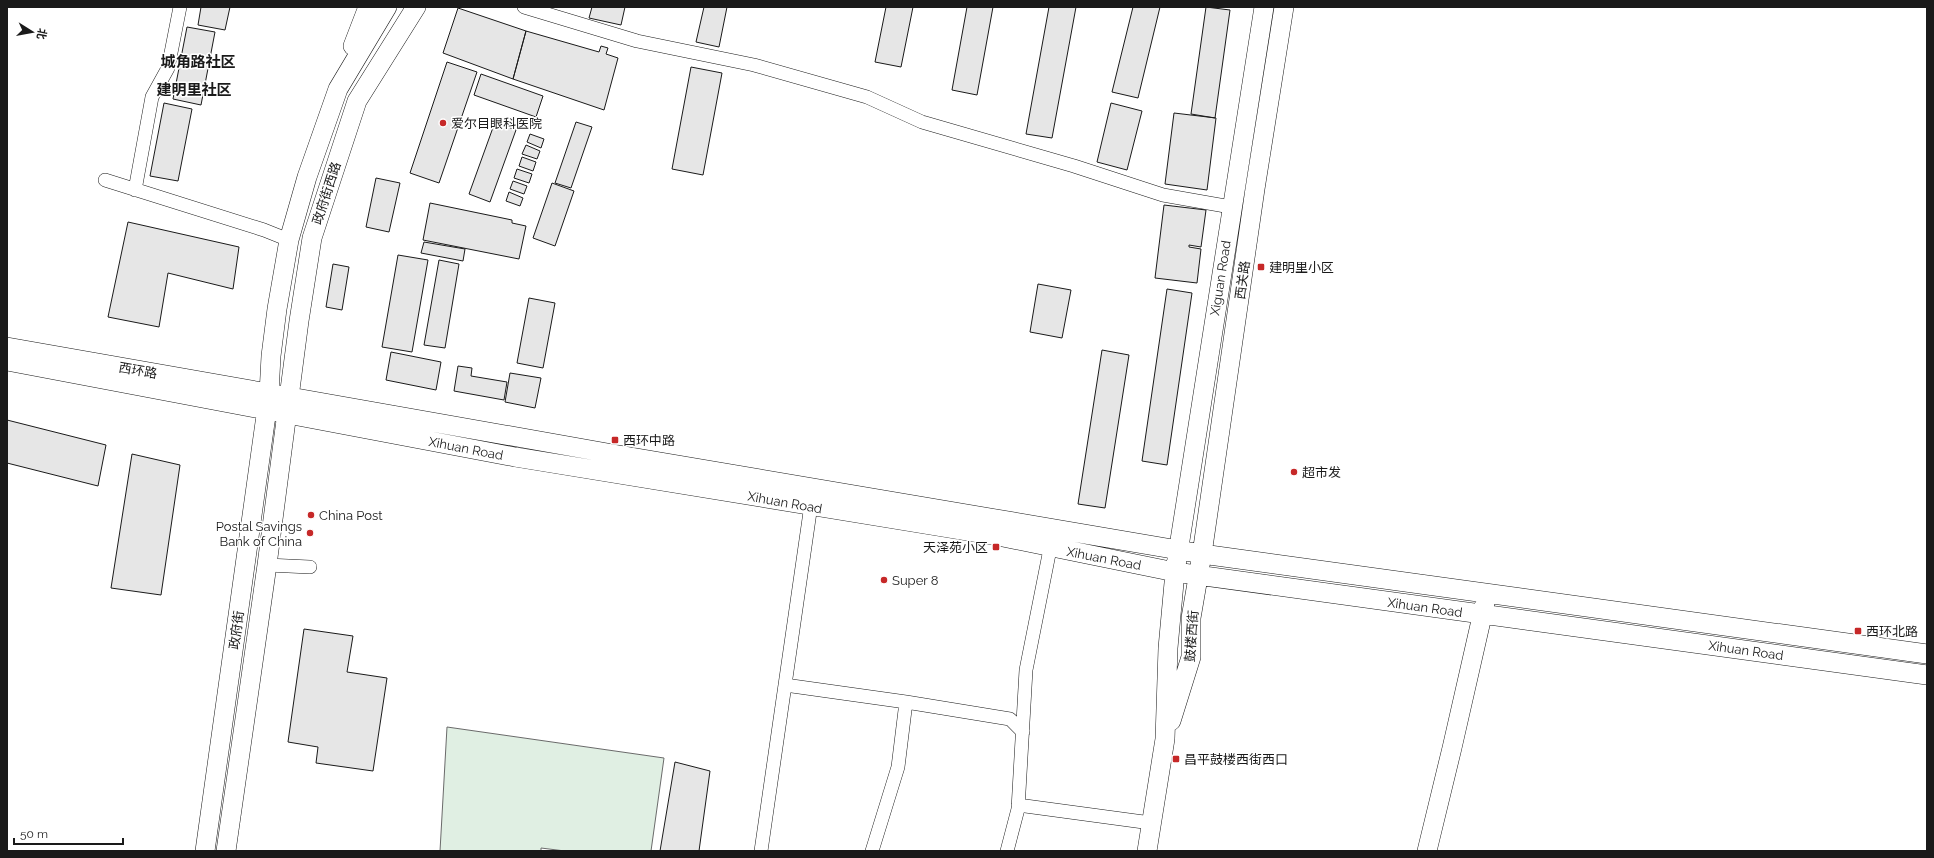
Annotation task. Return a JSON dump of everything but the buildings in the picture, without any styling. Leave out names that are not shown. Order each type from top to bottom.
[{"type":"street","points":[[135,190],[152,97],[168,68],[180,7]]},
{"type":"street","points":[[338,89],[368,7]]},
{"type":"street","name":"政府街西路","points":[[268,401],[271,356],[289,240],[307,176],[338,89],[387,7]]},
{"type":"street","name":"政府街西路","points":[[288,405],[312,238],[331,177],[357,101],[416,7]]},
{"type":"street","points":[[524,7],[638,41],[754,65],[867,97],[922,122],[1074,166],[1163,195],[1231,207]]},
{"type":"street","name":"Xiguan Road","points":[[1178,550],[1231,207],[1264,7]]},
{"type":"street","name":"西关路","points":[[1202,554],[1255,189],[1284,7]]},
{"type":"street","points":[[105,180],[264,230],[289,240]]},
{"type":"street","name":"西环路","points":[[7,347],[268,401]]},
{"type":"street","name":"西环路","points":[[7,361],[268,401]]},
{"type":"street","name":"Xihuan Road","points":[[268,401],[812,498],[1175,572],[1927,675]]},
{"type":"street","name":"政府街","points":[[205,851],[268,401]]},
{"type":"street","name":"政府街","points":[[226,851],[267,565],[288,405]]},
{"type":"street","points":[[761,851],[812,498]]},
{"type":"street","name":"Xihuan Road","points":[[812,498],[1054,528],[1202,554],[1488,592],[1927,654]]},
{"type":"street","points":[[1007,851],[1018,805],[1026,670],[1054,528]]},
{"type":"street","name":"鼓楼西街","points":[[1147,851],[1165,739],[1168,648],[1178,550]]},
{"type":"street","name":"鼓楼西街","points":[[1165,739],[1185,682],[1191,657],[1191,618],[1202,554]]},
{"type":"street","points":[[267,565],[310,567]]},
{"type":"street","points":[[1427,851],[1488,592]]},
{"type":"street","points":[[785,685],[1010,718],[1023,732]]},
{"type":"street","points":[[872,851],[898,767],[906,702]]},
{"type":"street","points":[[1018,805],[1151,822]]},
{"type":"green space","points":[[447,727],[664,758],[651,851],[565,851],[541,848],[541,851],[440,851]]},
{"type":"place","name":"爱尔目眼科医院","points":[[443,123]]},
{"type":"place","name":"建明里小区","points":[[1261,267]]},
{"type":"place","name":"西环中路","points":[[615,440]]},
{"type":"place","name":"超市发","points":[[1294,472]]},
{"type":"place","name":"China Post","points":[[311,515]]},
{"type":"place","name":"Postal Savings Bank of China","points":[[310,533]]},
{"type":"place","name":"天泽苑小区","points":[[996,547]]},
{"type":"place","name":"Super 8","points":[[884,580]]},
{"type":"place","name":"西环北路","points":[[1858,631]]},
{"type":"place","name":"昌平鼓楼西街西口","points":[[1176,759]]},
{"type":"district","name":"城角路社区","points":[[198,62]]},
{"type":"district","name":"建明里社区","points":[[194,90]]}]
